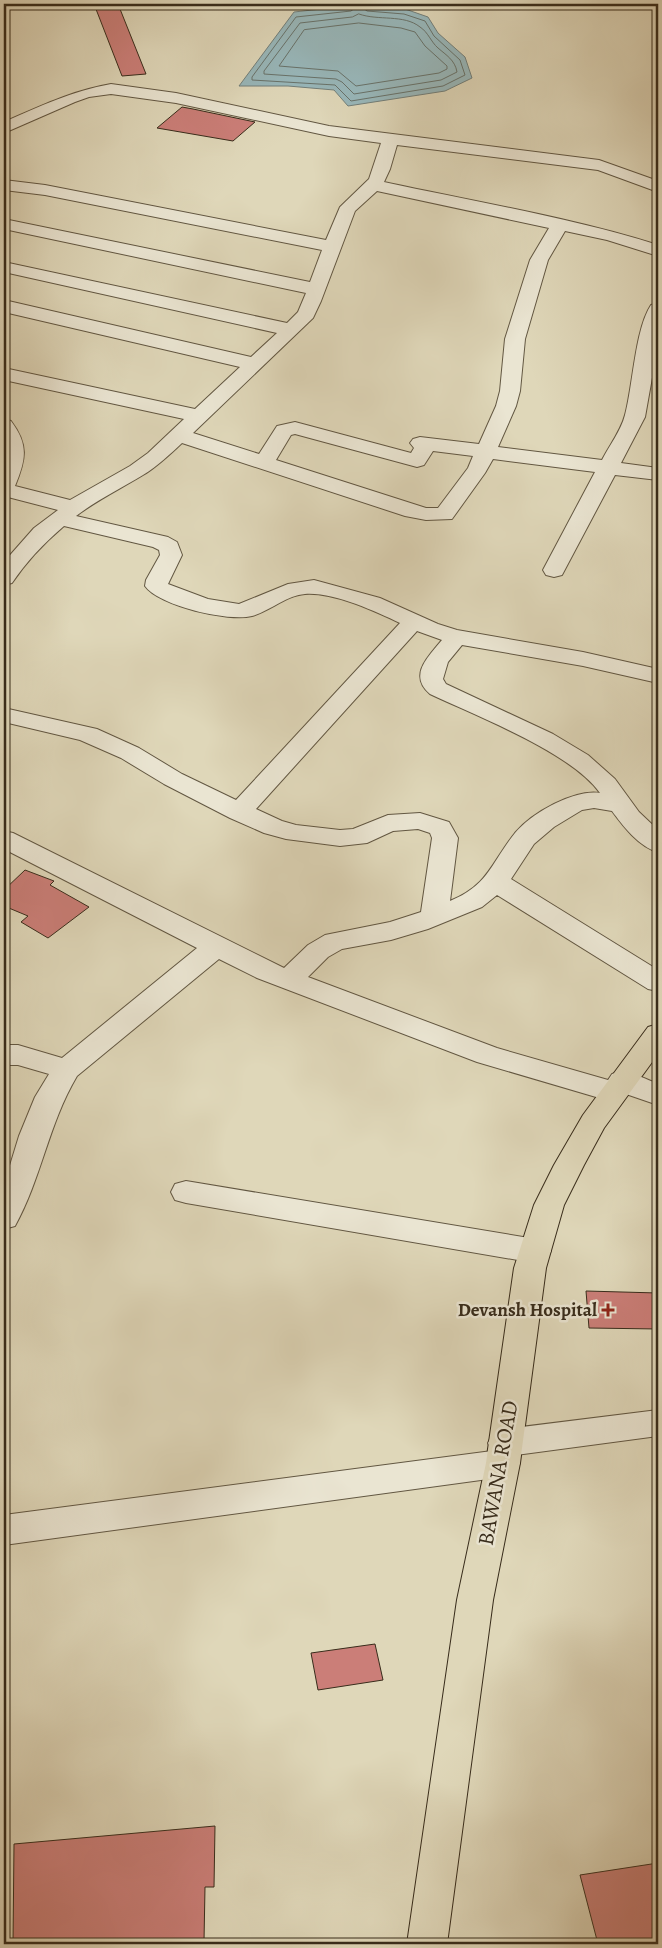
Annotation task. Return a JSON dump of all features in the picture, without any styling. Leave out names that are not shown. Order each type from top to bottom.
[{"type":"main road","name":"BAWANA ROAD","points":[[428,1944],[475,1600],[504,1453],[530,1268],[553,1197],[593,1122],[658,1034]]},
{"type":"street","points":[[4,128],[69,99],[111,89],[176,98],[308,128],[390,140],[599,165],[613,168],[658,187]]},
{"type":"street","points":[[4,578],[30,546],[67,513],[83,500],[137,470],[179,435],[306,314],[350,204],[373,185],[377,179],[390,140]]},
{"type":"street","points":[[4,184],[45,190],[332,246]]},
{"type":"street","points":[[373,185],[560,224],[611,236],[658,251]]},
{"type":"street","points":[[4,224],[315,289]]},
{"type":"street","points":[[179,435],[413,511],[444,514],[449,510],[478,469],[509,399],[515,339],[540,260],[560,224]]},
{"type":"street","points":[[4,267],[291,330]]},
{"type":"street","points":[[4,306],[255,364]]},
{"type":"street","points":[[554,570],[610,466],[638,409],[652,326],[658,309]]},
{"type":"street","points":[[4,374],[200,416]]},
{"type":"street","points":[[4,425],[12,439],[14,448],[14,463],[4,488],[67,513],[160,542],[169,547],[171,555],[156,586],[171,596],[228,610],[246,610],[299,587],[313,587],[372,604],[436,631],[456,637],[482,643],[584,659],[658,676]]},
{"type":"street","points":[[264,462],[284,430],[295,428],[417,461],[423,444],[610,466],[658,474]]},
{"type":"street","points":[[239,812],[414,621]]},
{"type":"street","points":[[456,637],[434,667],[431,679],[432,684],[438,689],[544,739],[579,760],[606,784],[630,818],[658,844]]},
{"type":"street","points":[[4,715],[88,734],[130,753],[173,779],[239,812],[273,827],[294,833],[340,838],[358,837],[388,823],[420,821],[433,824],[440,828],[445,838],[434,917]]},
{"type":"street","points":[[289,980],[318,951],[335,941],[392,931],[473,902],[496,882],[525,838],[545,821],[574,804],[594,800],[620,804]]},
{"type":"street","points":[[4,839],[216,947],[289,980],[487,1055],[534,1070],[658,1095]]},
{"type":"street","points":[[496,882],[658,982]]},
{"type":"street","points":[[4,1218],[21,1180],[34,1136],[50,1097],[67,1069],[216,947]]},
{"type":"street","points":[[4,1054],[18,1055],[67,1069]]},
{"type":"street","points":[[186,1192],[535,1251]]},
{"type":"street","points":[[4,1530],[504,1453],[658,1423]]},
{"type":"water","points":[[358,5],[405,9],[428,17],[438,33],[465,57],[472,78],[445,91],[348,106],[334,90],[288,86],[239,86],[294,12]]},
{"type":"building","points":[[94,4],[118,4],[146,74],[122,76]]},
{"type":"building","points":[[182,107],[255,122],[233,141],[157,128]]},
{"type":"building","points":[[25,870],[54,881],[50,885],[89,907],[48,938],[21,922],[28,916],[4,906],[4,890]]},
{"type":"building","points":[[586,1291],[658,1293],[658,1329],[589,1328]]},
{"type":"building","points":[[375,1644],[383,1680],[318,1690],[311,1653]]},
{"type":"building","points":[[215,1826],[214,1887],[205,1887],[204,1941],[158,1944],[13,1944],[14,1844]]},
{"type":"building","points":[[658,1863],[658,1944],[598,1944],[580,1875]]},
{"type":"place","name":"Devansh Hospital","points":[[608,1310]]}]
